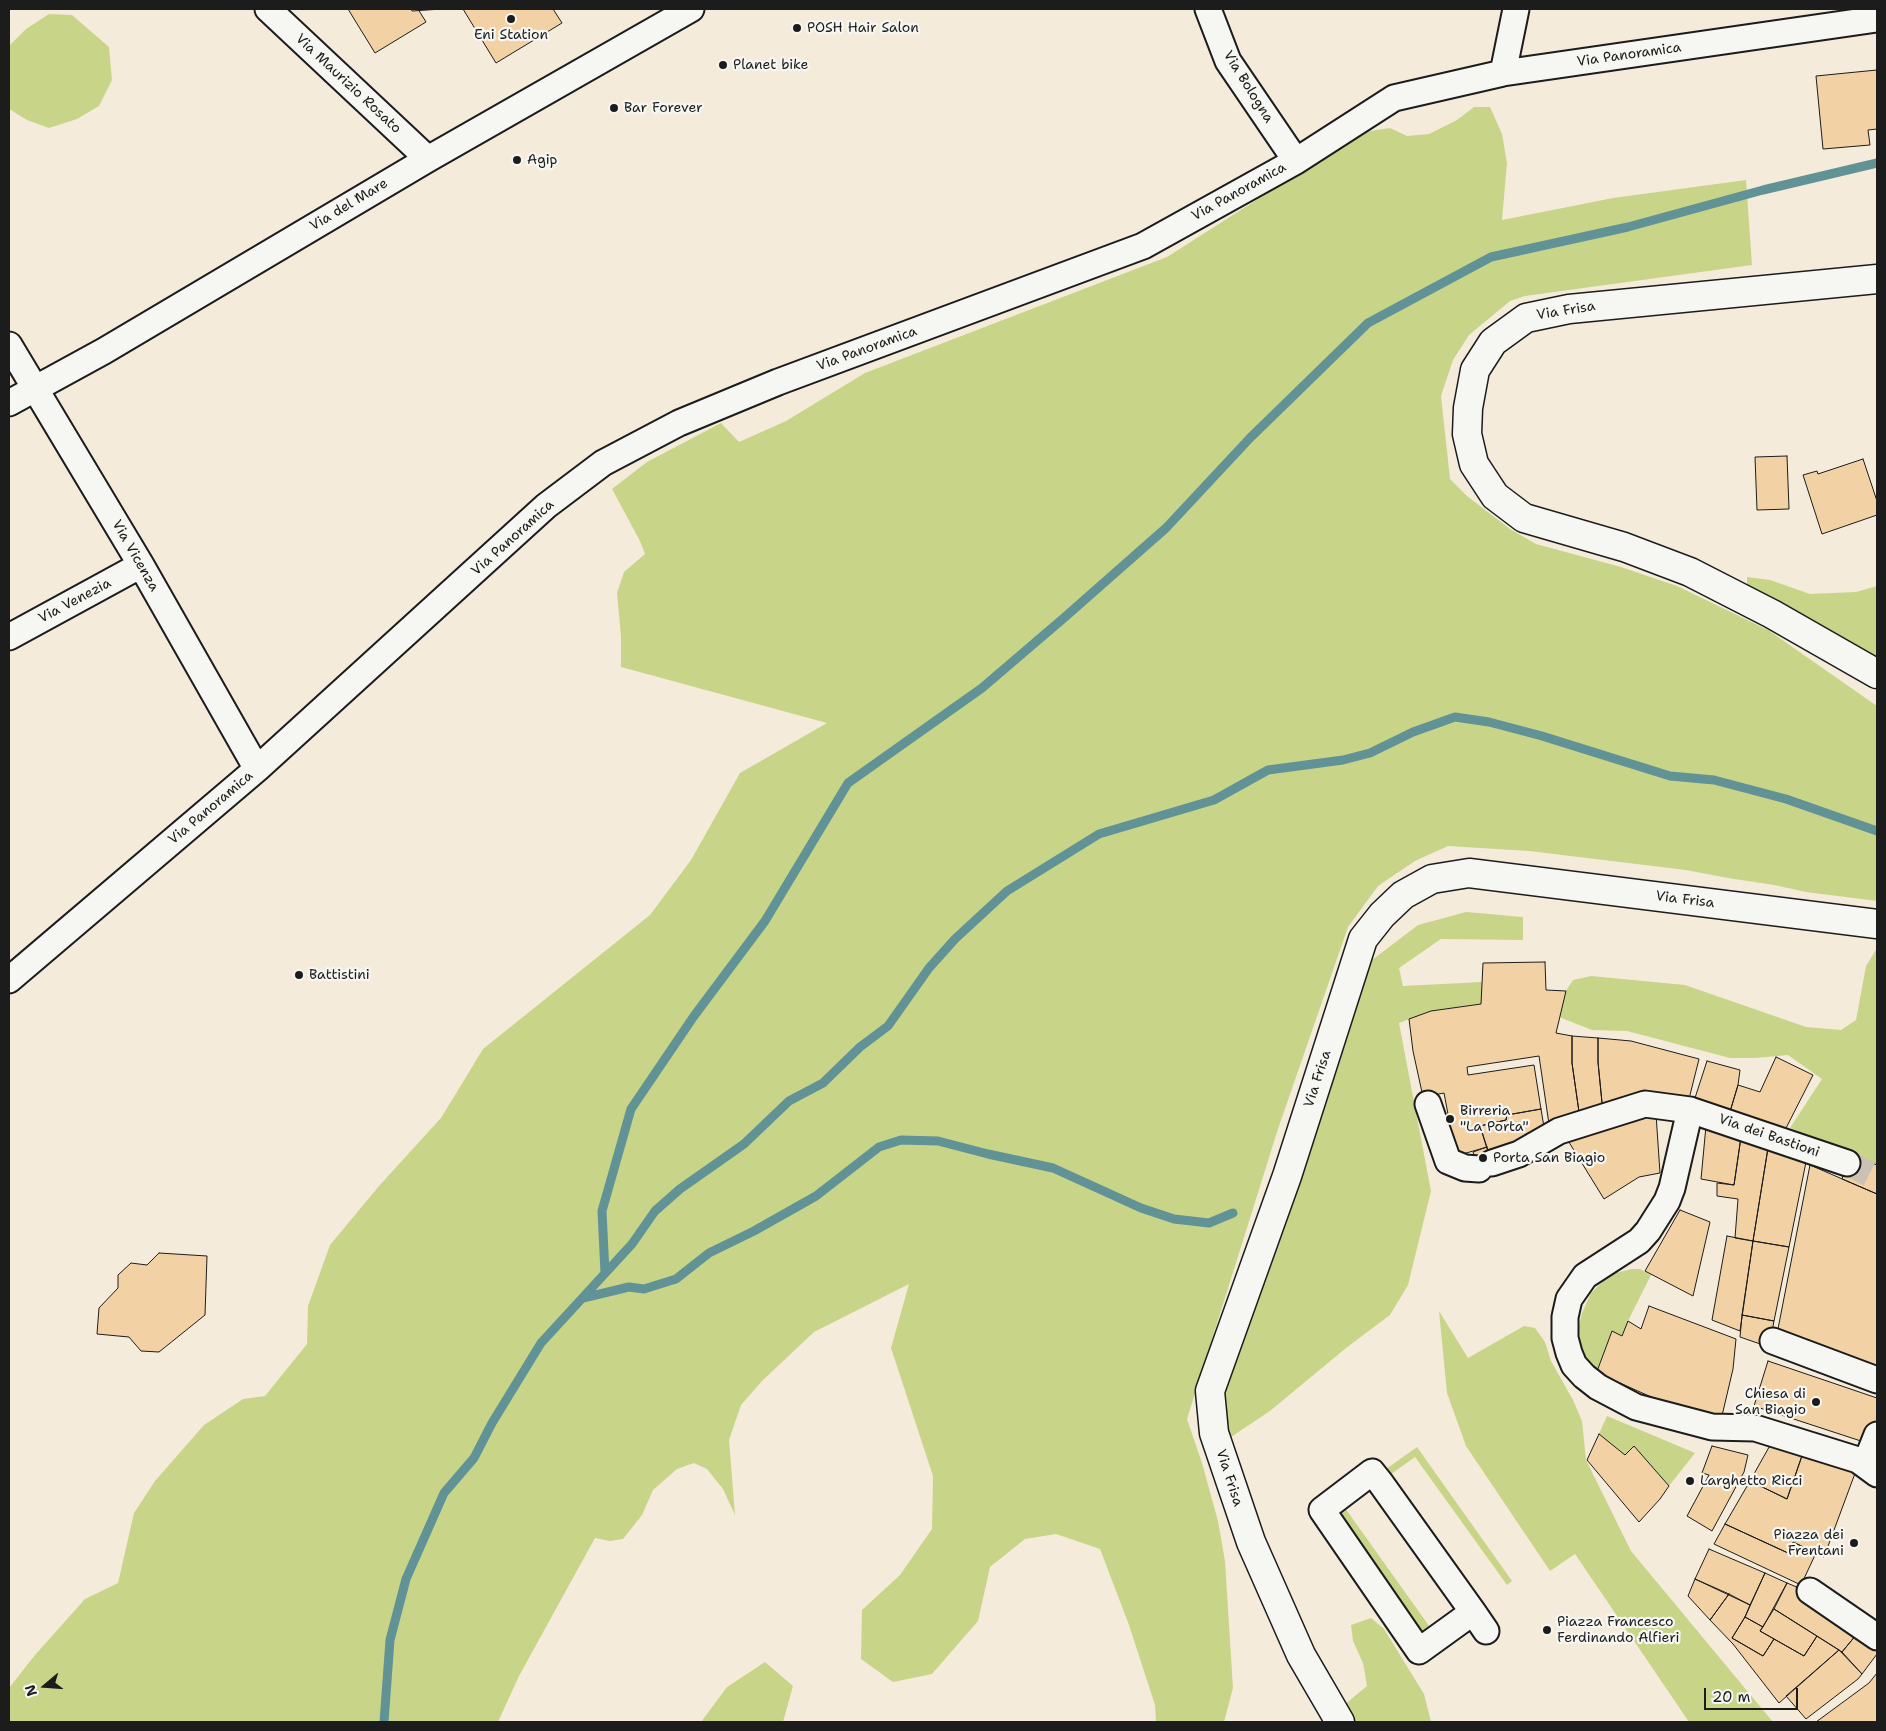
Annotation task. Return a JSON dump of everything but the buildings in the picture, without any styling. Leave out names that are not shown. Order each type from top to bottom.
[{"type":"street","name":"Via Maurizio Rosato","points":[[268,9],[428,159]]},
{"type":"street","name":"Via del Mare","points":[[9,403],[104,350],[428,159],[691,9]]},
{"type":"street","name":"Via Bologna","points":[[1208,9],[1228,61],[1296,161]]},
{"type":"street","points":[[1503,73],[1516,9]]},
{"type":"street","name":"Via Panoramica","points":[[9,980],[256,769],[546,506],[603,463],[679,423],[778,382],[1144,246],[1296,161],[1394,98],[1503,73],[1877,20]]},
{"type":"street","name":"Via Frisa","points":[[1877,279],[1569,309],[1526,318],[1493,342],[1475,370],[1468,408],[1467,434],[1474,464],[1495,496],[1524,518],[1624,547],[1690,572],[1772,614],[1877,674]]},
{"type":"street","name":"Via Vicenza","points":[[9,345],[141,565],[256,769]]},
{"type":"street","name":"Via Venezia","points":[[9,637],[141,565]]},
{"type":"street","name":"Via Frisa","points":[[1340,1722],[1301,1655],[1251,1542],[1214,1433],[1210,1391],[1287,1176],[1363,939],[1382,915],[1403,895],[1432,878],[1469,873],[1877,924]]},
{"type":"street","name":"Via dei Bastioni","points":[[1428,1104],[1448,1161],[1465,1168],[1486,1166],[1519,1154],[1559,1131],[1645,1104],[1690,1110],[1847,1163]]},
{"type":"street","points":[[1690,1110],[1672,1188],[1648,1231],[1639,1241],[1585,1276],[1568,1299],[1565,1317],[1565,1338],[1574,1365],[1598,1387],[1636,1406],[1712,1428],[1756,1428],[1867,1466],[1877,1435]]},
{"type":"street","points":[[1773,1341],[1877,1380]]},
{"type":"street","points":[[1372,1472],[1480,1622],[1419,1651],[1322,1510],[1372,1472]]},
{"type":"street","points":[[1810,1591],[1877,1637]]},
{"type":"green space","points":[[49,14],[72,15],[109,47],[112,80],[99,106],[77,119],[49,128],[27,120],[9,109],[9,46],[26,29]]},
{"type":"green space","points":[[1474,107],[1490,107],[1502,134],[1507,163],[1502,220],[1613,198],[1746,180],[1752,265],[1525,296],[1510,301],[1469,335],[1453,360],[1441,396],[1450,479],[1467,496],[1510,529],[1536,544],[1621,567],[1677,586],[1768,630],[1877,706],[1877,901],[1806,892],[1686,870],[1529,851],[1448,846],[1415,861],[1378,886],[1348,927],[1278,1129],[1187,1419],[1202,1463],[1218,1521],[1225,1561],[1233,1688],[1224,1722],[1156,1722],[1155,1705],[1129,1625],[1100,1549],[1056,1534],[1025,1539],[990,1567],[978,1621],[932,1674],[893,1682],[861,1659],[862,1610],[900,1575],[932,1529],[933,1476],[891,1348],[909,1284],[814,1332],[762,1381],[741,1405],[729,1440],[735,1515],[723,1489],[707,1469],[694,1463],[677,1469],[653,1490],[642,1515],[623,1539],[610,1541],[595,1538],[519,1676],[498,1722],[9,1722],[9,1688],[35,1655],[85,1599],[118,1583],[134,1513],[155,1481],[204,1425],[243,1399],[265,1396],[307,1344],[308,1306],[330,1245],[379,1186],[441,1118],[483,1049],[650,915],[691,860],[740,773],[827,723],[621,667],[621,636],[617,593],[624,572],[645,554],[612,489],[647,462],[721,423],[739,442],[786,421],[865,373],[1167,257],[1341,146],[1370,131],[1390,128],[1407,136],[1429,134],[1457,120]]},
{"type":"green space","points":[[1747,577],[1770,580],[1810,594],[1856,592],[1877,586],[1877,667],[1747,595]]},
{"type":"green space","points":[[1466,912],[1523,917],[1523,940],[1441,939],[1399,968],[1403,986],[1482,982],[1481,1004],[1431,1011],[1399,1023],[1431,1191],[1408,1285],[1390,1315],[1346,1348],[1270,1411],[1225,1441],[1223,1410],[1227,1376],[1349,1021],[1372,960],[1418,925]]},
{"type":"green space","points":[[1877,948],[1877,1165],[1790,1128],[1822,1079],[1788,1055],[1730,1058],[1627,1031],[1592,1030],[1559,1017],[1560,1000],[1573,980],[1591,976],[1685,985],[1806,1027],[1841,1030],[1856,1020],[1866,966]]},
{"type":"green space","points":[[1640,1269],[1651,1275],[1622,1336],[1612,1331],[1596,1374],[1586,1360],[1580,1343],[1579,1326],[1582,1313],[1591,1293],[1603,1281],[1615,1273]]},
{"type":"green space","points":[[1439,1311],[1468,1358],[1524,1326],[1535,1328],[1545,1342],[1551,1361],[1573,1400],[1582,1421],[1586,1460],[1631,1551],[1773,1722],[1689,1722],[1575,1554],[1550,1571],[1466,1446],[1447,1393]]},
{"type":"green space","points":[[1607,1416],[1695,1453],[1669,1486],[1634,1446],[1625,1455],[1599,1434]]},
{"type":"green space","points":[[1417,1447],[1512,1581],[1507,1585],[1415,1457],[1380,1482],[1345,1508],[1437,1637],[1424,1646],[1327,1511]]},
{"type":"green space","points":[[1371,1618],[1384,1629],[1424,1694],[1431,1722],[1354,1722],[1344,1705],[1367,1686],[1363,1663],[1353,1641],[1351,1625]]},
{"type":"green space","points":[[765,1662],[793,1686],[783,1722],[701,1722],[727,1687]]},
{"type":"waterway","points":[[605,1273],[602,1211],[631,1109],[694,1016],[765,921],[848,783],[982,688],[1166,528],[1250,438],[1368,323],[1491,257],[1628,227],[1763,190],[1877,163]]},
{"type":"waterway","points":[[384,1722],[390,1640],[406,1579],[444,1493],[474,1458],[492,1423],[541,1343],[632,1244],[655,1211],[680,1189],[744,1144],[789,1101],[823,1083],[860,1047],[888,1026],[929,968],[955,939],[1007,891],[1099,834],[1214,800],[1268,770],[1343,760],[1370,753],[1413,732],[1455,717],[1489,722],[1542,736],[1670,776],[1714,780],[1786,799],[1877,831]]},
{"type":"waterway","points":[[583,1298],[629,1287],[644,1289],[676,1279],[709,1253],[754,1231],[816,1196],[879,1147],[901,1140],[938,1141],[1053,1168],[1141,1208],[1174,1219],[1209,1223],[1233,1213]]},
{"type":"tunnel","points":[[1847,1163],[1877,1178]]},
{"type":"place","name":"Eni Station","points":[[511,19]]},
{"type":"place","name":"POSH Hair Salon","points":[[797,28]]},
{"type":"place","name":"Planet bike","points":[[723,65]]},
{"type":"place","name":"Bar Forever","points":[[614,108]]},
{"type":"place","name":"Agip","points":[[517,160]]},
{"type":"place","name":"Battistini","points":[[299,975]]},
{"type":"place","name":"Birreria \"La Porta\"","points":[[1450,1119]]},
{"type":"place","name":"Porta San Biagio","points":[[1483,1158]]},
{"type":"place","name":"Chiesa di San Biagio","points":[[1816,1402]]},
{"type":"place","name":"Larghetto Ricci","points":[[1690,1481]]},
{"type":"place","name":"Piazza dei Frentani","points":[[1854,1543]]},
{"type":"place","name":"Piazza Francesco Ferdinando Alfieri","points":[[1547,1630]]}]
